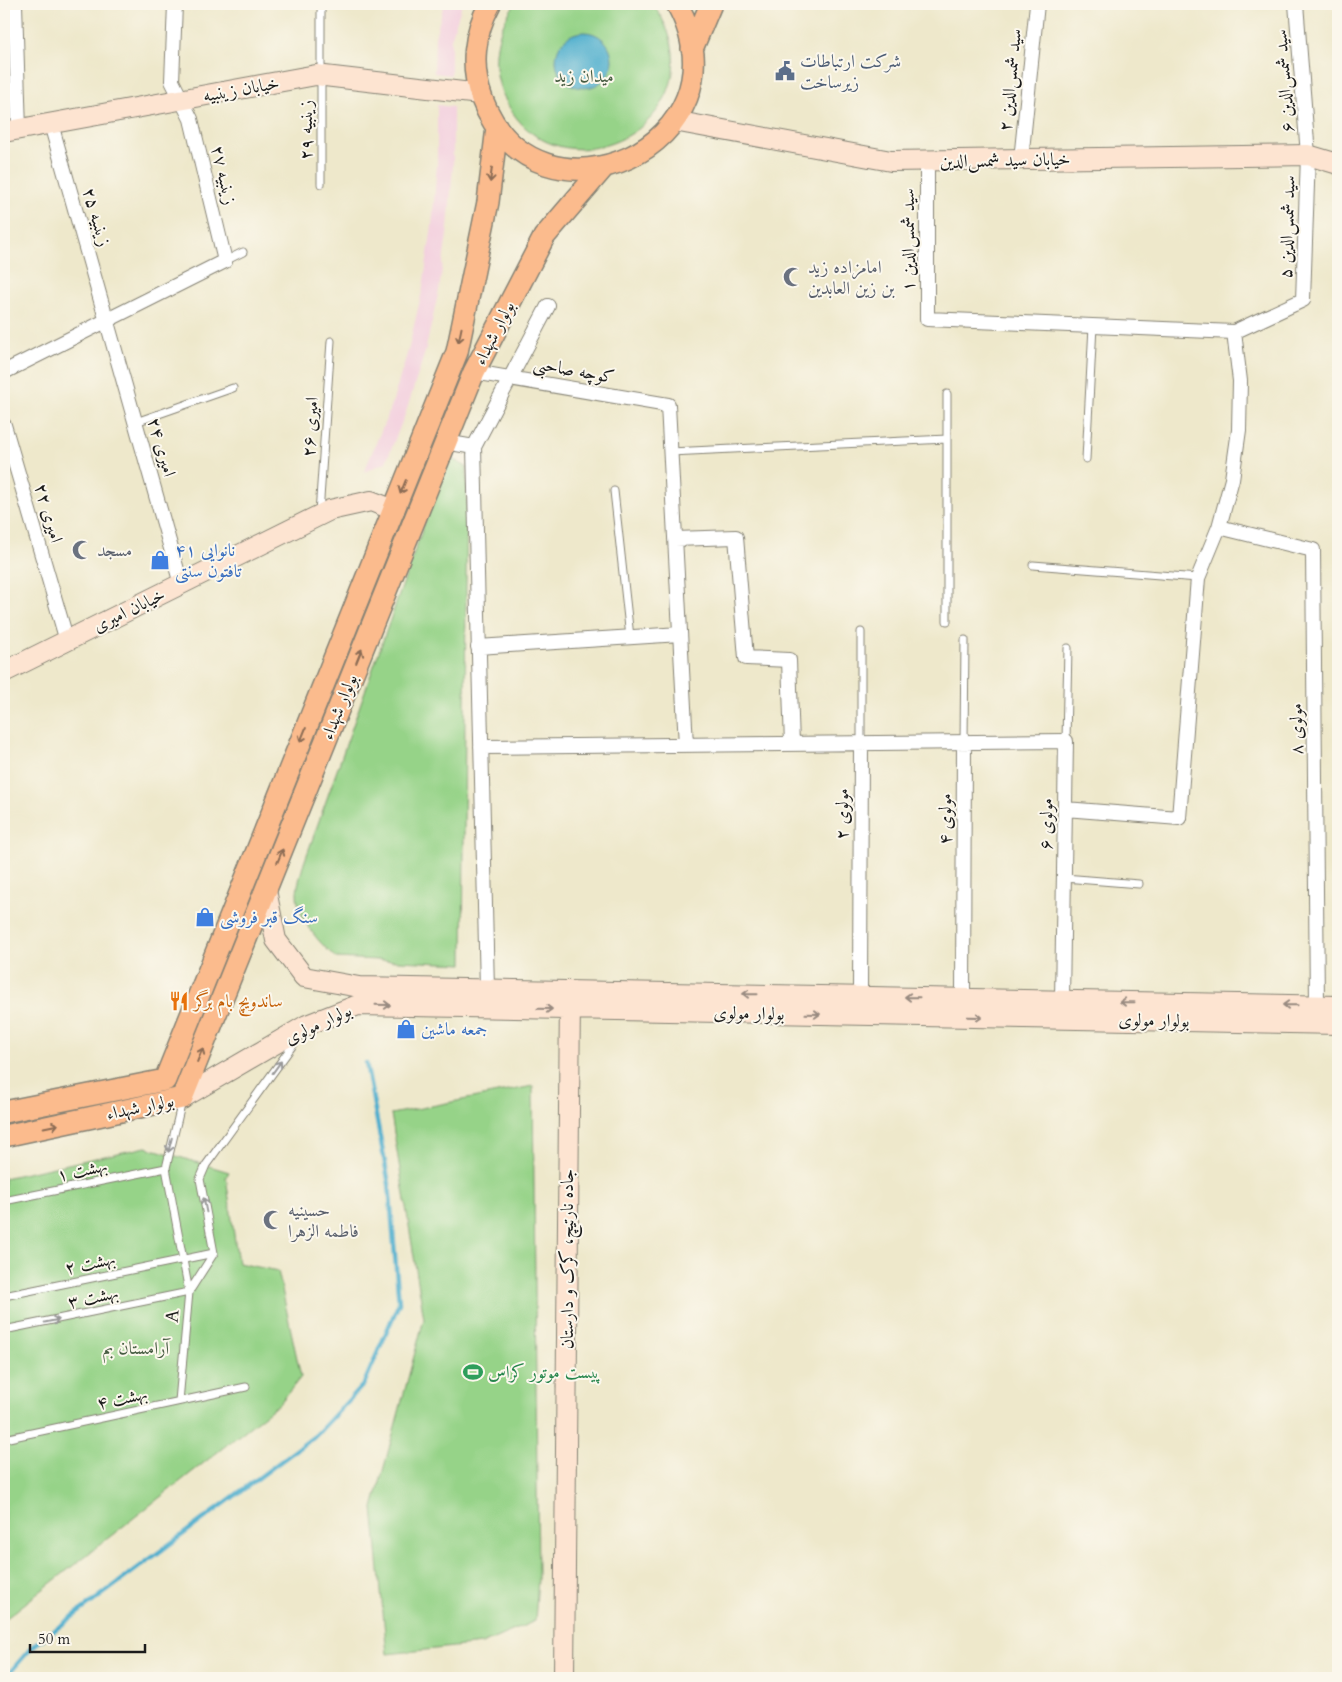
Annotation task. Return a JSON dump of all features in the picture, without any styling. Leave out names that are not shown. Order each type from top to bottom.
[{"type":"main road","points":[[490,4],[480,24],[475,47],[475,70],[480,94],[497,127],[516,146],[538,160],[563,168],[603,168],[638,155],[658,140],[674,122],[689,87],[692,49],[687,24],[678,4]]},
{"type":"main road","points":[[692,49],[712,4]]},
{"type":"main road","name":"بولوار شهداء","points":[[4,1112],[165,1080],[457,352],[488,202],[497,127]]},
{"type":"main road","name":"بولوار شهداء","points":[[4,1136],[182,1098],[474,372],[544,237],[603,168]]},
{"type":"main road","points":[[316,702],[338,710]]},
{"type":"street","points":[[11,131],[15,4]]},
{"type":"street","name":"زینبیه ۲۷","points":[[175,4],[172,81],[191,119],[225,261]]},
{"type":"street","name":"سید شمس‌الدین ۲","points":[[1021,160],[1036,4]]},
{"type":"street","name":"سید شمس‌الدین ۶","points":[[1296,4],[1308,155]]},
{"type":"street","name":"خیابان زینبیه","points":[[11,131],[322,76],[480,94]]},
{"type":"street","name":"خیابان سید شمس‌الدین","points":[[674,122],[891,161],[1308,155],[1338,164]]},
{"type":"street","name":"زینبیه ۲۵","points":[[51,124],[107,320]]},
{"type":"street","name":"سید شمس‌الدین ۵","points":[[1234,332],[1303,300],[1308,155]]},
{"type":"street","name":"سید شمس‌الدین ۱","points":[[927,161],[927,319],[1093,326]]},
{"type":"street","points":[[4,372],[225,261]]},
{"type":"street","points":[[487,989],[474,447],[548,306]]},
{"type":"street","name":"امیری ۲۴","points":[[107,320],[181,584]]},
{"type":"street","points":[[1065,809],[1179,818],[1198,578],[1219,526],[1232,479],[1239,430],[1240,381],[1234,332],[1093,326]]},
{"type":"street","name":"کوچه صاحبی","points":[[474,372],[668,405],[670,452]]},
{"type":"street","name":"امیری ۲۲","points":[[4,424],[66,641]]},
{"type":"street","points":[[445,442],[474,447]]},
{"type":"street","points":[[670,452],[686,745]]},
{"type":"street","name":"خیابان امیری","points":[[4,672],[330,510],[371,501],[394,510]]},
{"type":"street","name":"مولوی ۸","points":[[1219,526],[1313,550],[1318,1005]]},
{"type":"street","points":[[675,539],[736,537],[746,658],[789,660],[792,744]]},
{"type":"street","points":[[478,647],[680,634]]},
{"type":"street","points":[[481,747],[1066,741]]},
{"type":"street","name":"مولوی ۶","points":[[1062,1000],[1066,741]]},
{"type":"street","name":"مولوی ۴","points":[[964,742],[964,998]]},
{"type":"street","name":"مولوی ۲","points":[[860,996],[861,743]]},
{"type":"street","name":"بولوار مولوی","points":[[266,890],[276,940],[304,977],[358,996],[1190,1012],[1318,1005],[1338,1006]]},
{"type":"street","name":"بولوار مولوی","points":[[182,1098],[358,996],[487,989],[570,1000],[860,996],[1062,1000],[1338,1024]]},
{"type":"street","name":"جاده نارتیچ، کرک و دارستان","points":[[564,1678],[570,1000]]},
{"type":"lane","name":"زینبیه ۲۹","points":[[321,10],[321,184]]},
{"type":"lane","points":[[225,261],[243,252]]},
{"type":"lane","points":[[1086,459],[1093,326]]},
{"type":"lane","name":"امیری ۲۶","points":[[319,516],[331,341]]},
{"type":"lane","points":[[136,422],[233,388]]},
{"type":"lane","points":[[947,394],[947,621]]},
{"type":"lane","points":[[670,452],[947,440]]},
{"type":"lane","points":[[614,491],[630,637]]},
{"type":"lane","points":[[1032,565],[1198,578]]},
{"type":"lane","name":"مولوی ۲","points":[[861,632],[861,743]]},
{"type":"lane","name":"مولوی ۴","points":[[964,640],[964,742]]},
{"type":"lane","name":"مولوی ۶","points":[[1066,741],[1068,648]]},
{"type":"lane","points":[[1064,878],[1138,884]]},
{"type":"lane","points":[[189,1292],[214,1253],[200,1179],[206,1165],[307,1025]]},
{"type":"lane","points":[[182,1098],[166,1168],[189,1292]]},
{"type":"lane","name":"بهشت ۱","points":[[4,1201],[166,1168]]},
{"type":"lane","name":"بهشت ۲","points":[[4,1296],[214,1253]]},
{"type":"lane","name":"بهشت ۳","points":[[4,1330],[189,1292]]},
{"type":"lane","name":"A","points":[[179,1401],[189,1292]]},
{"type":"lane","name":"بهشت ۴","points":[[4,1439],[246,1387]]},
{"type":"shaded area","points":[[444,4],[462,4],[451,39],[451,75],[434,73],[435,37]]},
{"type":"shaded area","points":[[437,105],[453,107],[453,165],[448,228],[439,290],[425,352],[406,412],[386,462],[364,472],[391,407],[409,347],[423,287],[432,226],[437,164]]},
{"type":"green space","name":"میدان زید","points":[[515,4],[653,4],[672,46],[671,84],[654,115],[626,137],[592,148],[557,145],[525,127],[501,90],[496,68],[497,45],[500,34]]},
{"type":"green space","points":[[448,457],[467,467],[463,964],[336,958],[316,937],[305,921],[298,904],[298,884]]},
{"type":"green space","name":"پیست موتور کراس","points":[[533,1086],[538,1579],[535,1621],[482,1644],[387,1654],[373,1508],[424,1319],[391,1114]]},
{"type":"green space","name":"آرامستان بم","points":[[146,1147],[229,1172],[226,1177],[238,1263],[278,1271],[301,1377],[280,1403],[4,1620],[4,1178]]},
{"type":"water","points":[[578,32],[590,32],[600,36],[608,44],[612,60],[608,76],[600,84],[590,88],[578,88],[568,84],[560,76],[556,66],[556,54],[560,44],[568,36]]},
{"type":"waterway","points":[[5,1678],[32,1647],[316,1435],[364,1384],[399,1303],[389,1184],[366,1063]]},
{"type":"place","name":"شرکت ارتباطات زیرساخت","points":[[785,71]]},
{"type":"place","name":"امامزاده زید بن زین العابدین","points":[[793,277]]},
{"type":"place","name":"مسجد","points":[[82,550]]},
{"type":"place","name":"نانوایی ۴۱ تافتون سنتی","points":[[160,560]]},
{"type":"place","name":"سنگ قبر فروشی","points":[[205,917]]},
{"type":"place","name":"ساندویچ بام برگر","points":[[179,1001]]},
{"type":"place","name":"جمعه ماشین","points":[[406,1029]]},
{"type":"place","name":"حسینیه فاطمه الزهرا","points":[[273,1220]]},
{"type":"place","name":"پیست موتور کراس","points":[[473,1372]]}]
